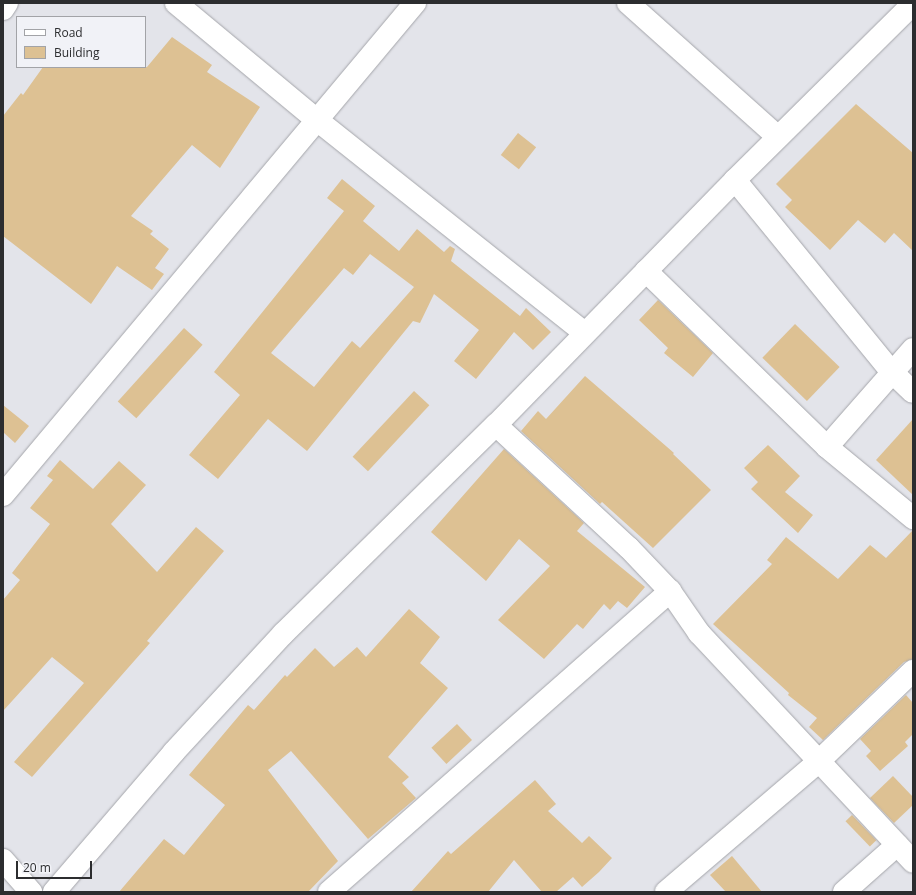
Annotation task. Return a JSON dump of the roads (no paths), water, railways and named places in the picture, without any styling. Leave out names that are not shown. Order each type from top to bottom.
[{"type":"street","points":[[3,9],[8,3]]},
{"type":"street","points":[[176,3],[318,120],[585,333]]},
{"type":"street","points":[[3,495],[415,3]]},
{"type":"street","points":[[628,3],[778,137]]},
{"type":"street","points":[[54,892],[232,688],[344,572],[496,425],[735,180],[913,4]]},
{"type":"street","points":[[735,180],[891,371],[913,392]]},
{"type":"street","points":[[646,271],[827,447],[912,516]]},
{"type":"street","points":[[827,447],[891,371],[913,349]]},
{"type":"street","points":[[496,425],[629,548],[670,591],[699,633],[913,862]]},
{"type":"street","points":[[329,892],[670,591]]},
{"type":"street","points":[[666,892],[818,762],[913,671]]},
{"type":"street","points":[[844,892],[897,845]]},
{"type":"street","points":[[3,860],[31,892]]}]
